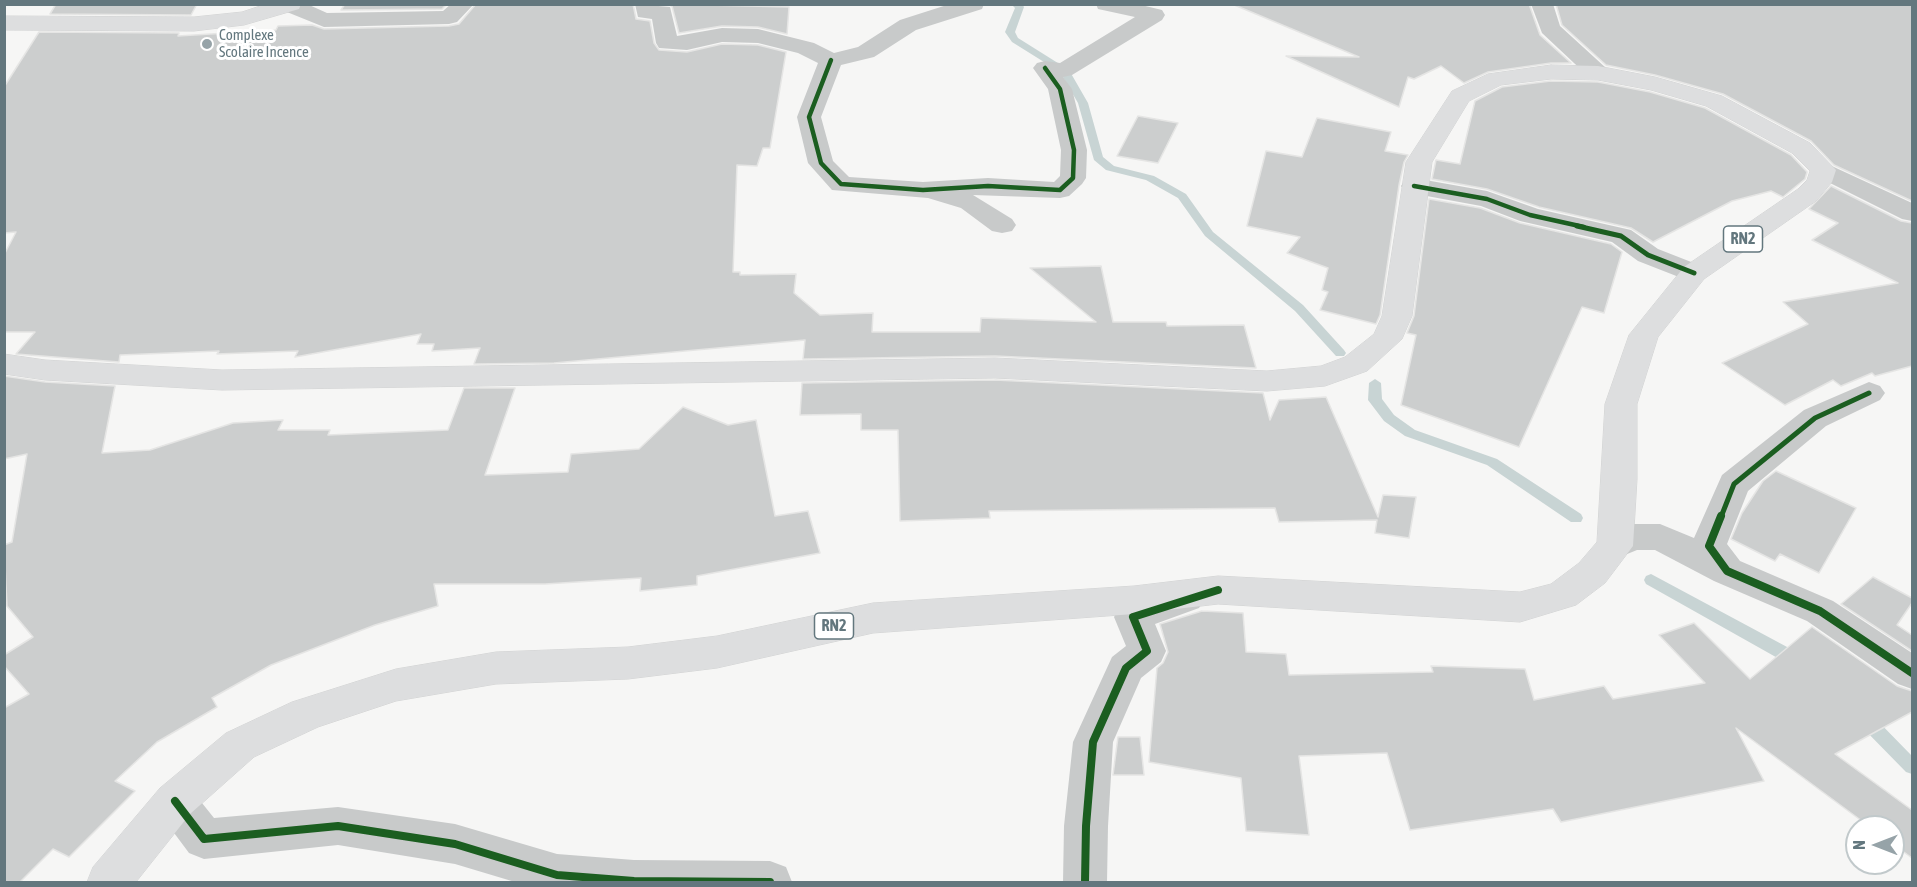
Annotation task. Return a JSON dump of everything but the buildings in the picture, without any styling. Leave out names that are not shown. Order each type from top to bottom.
[{"type":"highway","points":[[4,23],[194,24],[244,18],[290,5]]},
{"type":"highway","points":[[4,364],[45,370],[222,380],[994,368],[1267,381],[1324,376],[1356,364],[1387,339],[1397,316],[1414,186],[1423,154],[1460,96],[1496,78],[1551,72],[1598,73],[1655,84],[1714,101],[1802,148],[1823,170]]},
{"type":"highway","name":"RN2","points":[[109,882],[175,801],[240,745],[306,714],[396,685],[496,668],[628,663],[717,652],[873,618],[1134,600],[1218,590],[1520,607],[1563,595],[1592,573],[1615,546],[1620,479],[1621,404],[1644,335],[1694,273],[1807,195],[1819,182],[1823,170]]},
{"type":"street","points":[[290,5],[324,20],[449,17],[464,4]]},
{"type":"street","points":[[646,4],[646,12],[662,12],[667,43],[687,43],[722,35],[759,36],[806,48],[831,60],[866,52],[908,25],[974,4]]},
{"type":"street","points":[[831,60],[809,117],[821,163],[841,184],[923,190],[988,186],[1060,190],[1073,177],[1074,150],[1060,89],[1045,68],[1064,70],[1154,15],[1106,4]]},
{"type":"street","points":[[1542,4],[1550,28],[1598,73]]},
{"type":"street","points":[[1823,170],[1912,213]]},
{"type":"street","points":[[1414,186],[1488,199],[1530,215],[1621,236],[1648,255],[1694,273]]},
{"type":"street","points":[[923,190],[970,202],[1002,225]]},
{"type":"street","points":[[1727,571],[1709,546],[1734,484],[1815,418],[1869,393]]},
{"type":"street","points":[[1615,546],[1631,537],[1660,537],[1727,571],[1820,611],[1912,673]]},
{"type":"street","points":[[1085,882],[1086,826],[1093,742],[1126,668],[1147,651],[1132,617],[1218,590]]},
{"type":"street","points":[[175,801],[204,839],[338,826],[455,844],[557,875],[634,881],[770,882]]},
{"type":"waterway","points":[[1015,4],[1020,7],[1010,32],[1015,40],[1064,70],[1083,103],[1098,158],[1110,168],[1150,178],[1182,196],[1209,234],[1299,308],[1340,353]]},
{"type":"waterway","points":[[1375,383],[1375,400],[1389,418],[1410,433],[1492,462],[1576,518]]},
{"type":"waterway","points":[[1651,580],[1796,660]]},
{"type":"waterway","points":[[1865,719],[1912,767]]},
{"type":"cycle path","points":[[831,60],[809,117],[821,163],[841,184],[923,190],[988,186],[1060,190],[1073,178],[1074,150],[1060,89],[1045,68]]},
{"type":"cycle path","points":[[1414,186],[1487,199],[1530,215],[1621,236],[1648,255],[1694,273]]},
{"type":"cycle path","points":[[1869,393],[1815,418],[1734,484],[1709,546],[1727,571],[1820,611],[1912,673]]},
{"type":"cycle path","points":[[1085,882],[1086,826],[1093,742],[1126,668],[1147,651],[1133,617],[1190,597],[1218,590]]},
{"type":"cycle path","points":[[175,801],[204,839],[338,826],[455,844],[557,875],[634,881],[770,882]]},
{"type":"place","name":"Complexe Scolaire Incence","points":[[207,44]]}]
